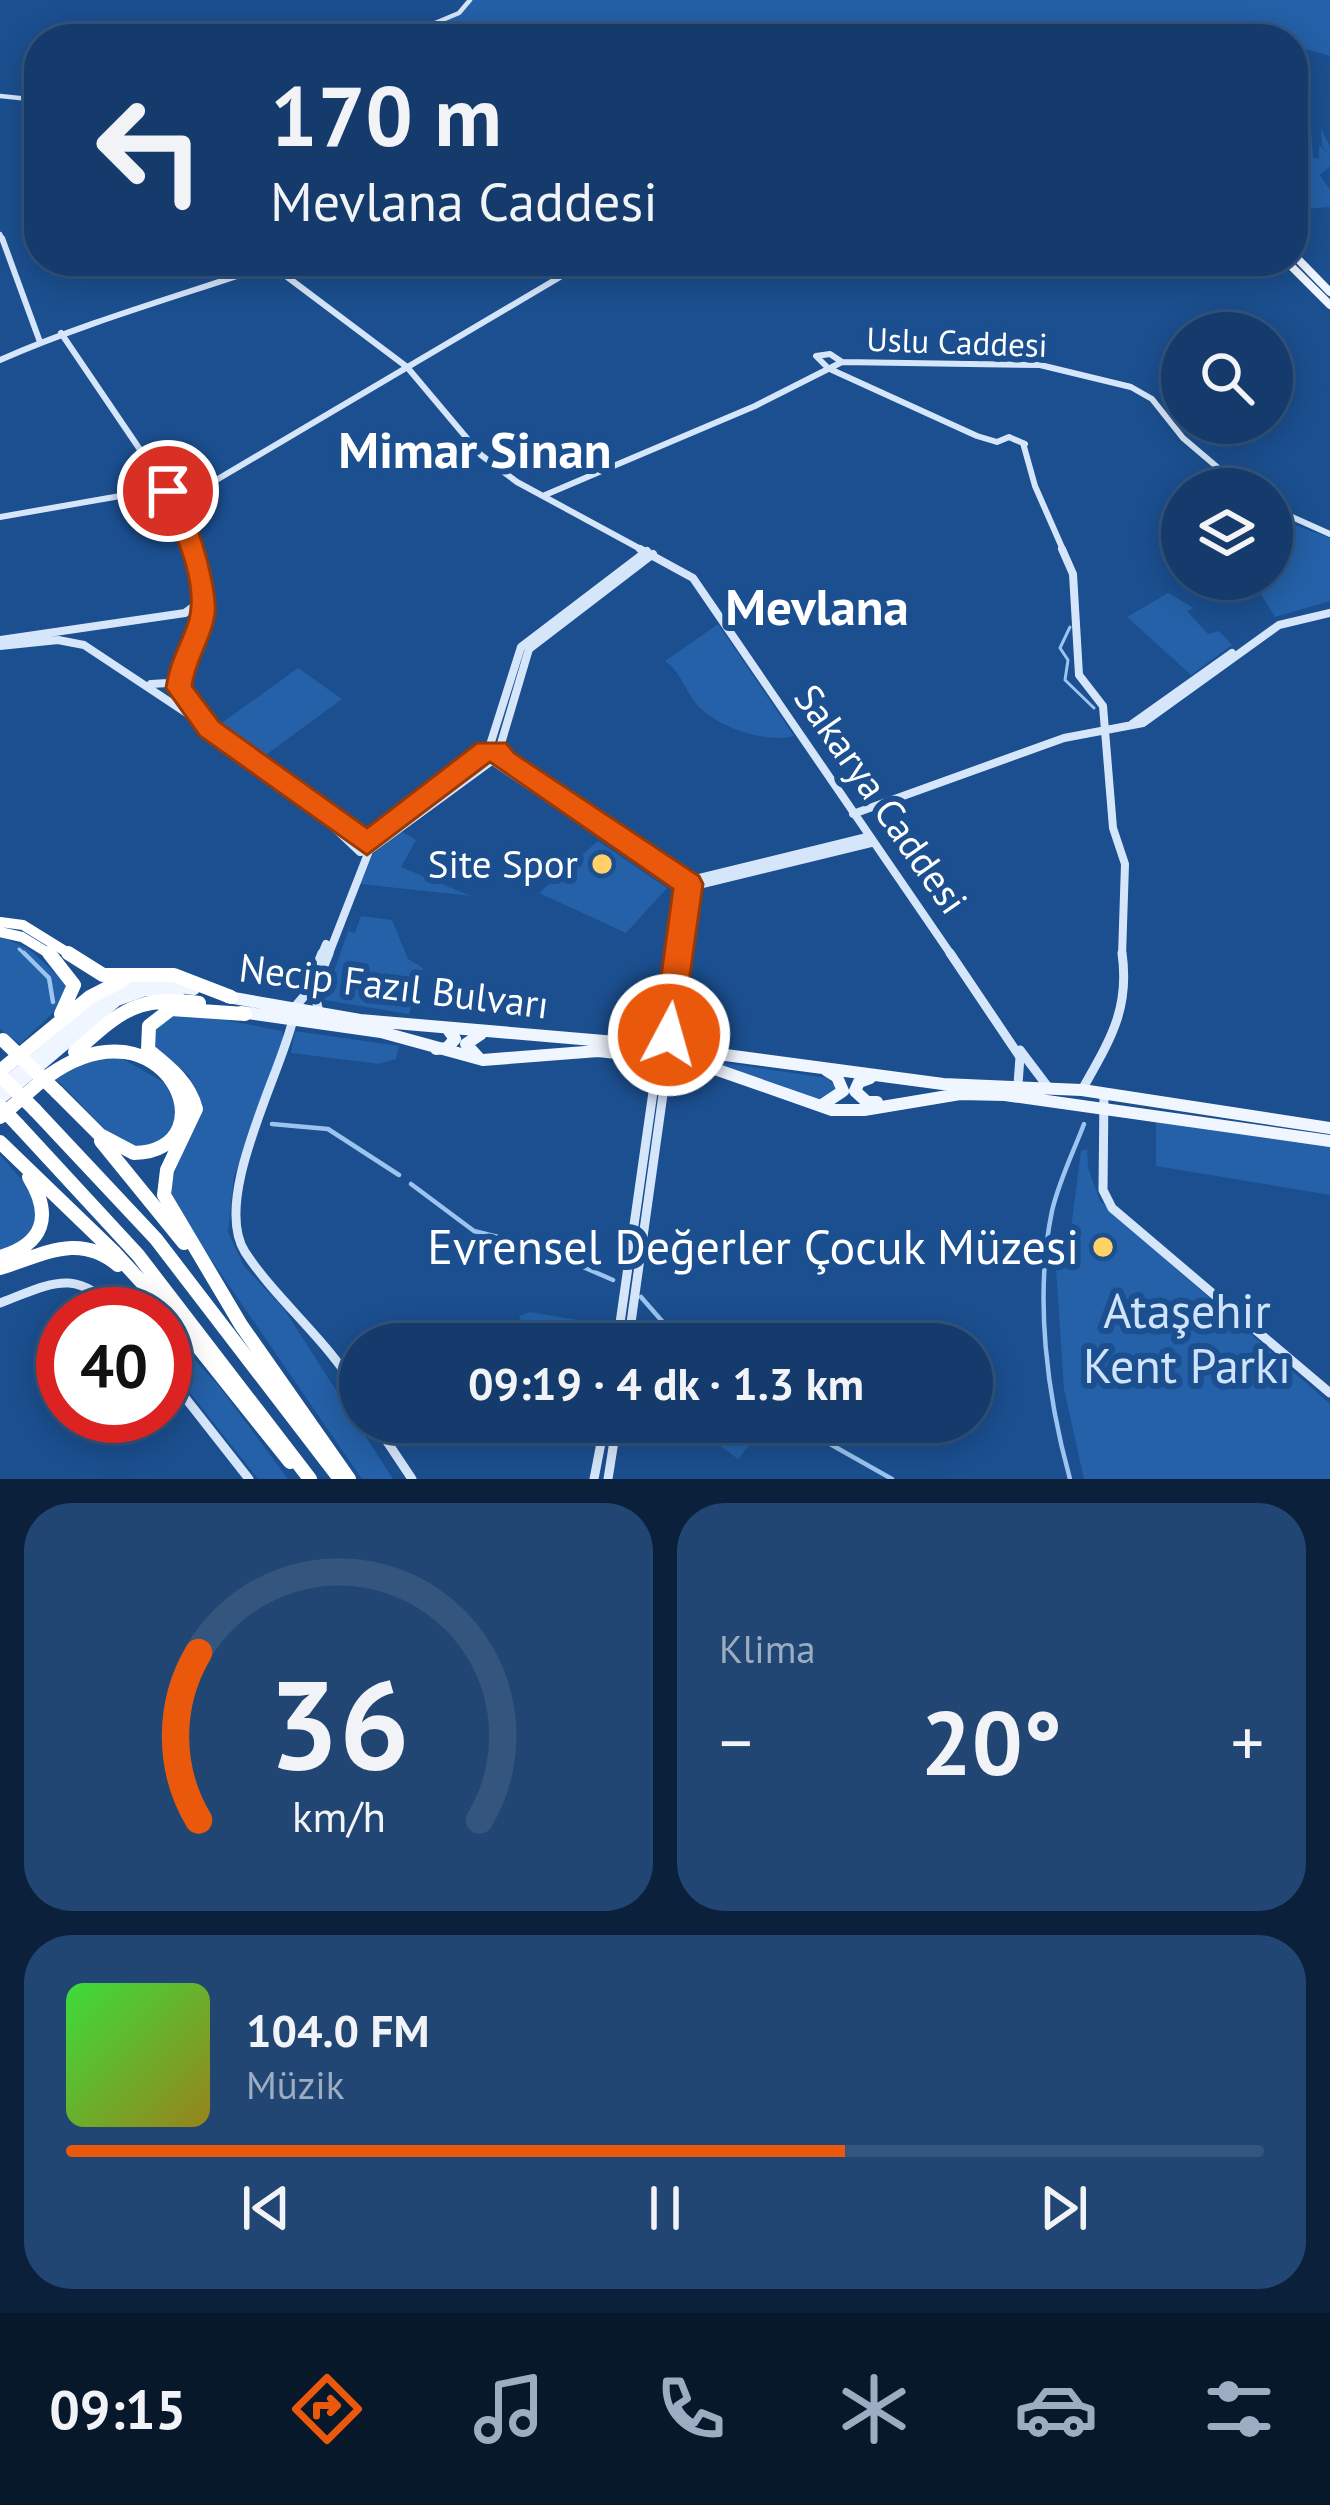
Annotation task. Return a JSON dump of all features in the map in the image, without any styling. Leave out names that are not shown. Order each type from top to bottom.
[{"type":"highway","points":[[0,922],[23,925],[103,975],[174,975],[227,1002]]},
{"type":"highway","points":[[0,932],[18,933],[47,953],[64,966],[74,985],[66,1009],[30,1046]]},
{"type":"highway","points":[[174,975],[144,975],[106,986],[0,1073],[156,1239],[345,1479]]},
{"type":"highway","points":[[0,1118],[135,1002],[159,998],[227,1002]]},
{"type":"highway","points":[[228,1304],[164,1196],[165,1172],[197,1119],[194,1093],[148,1049],[145,1038],[148,1026],[171,1009],[245,1014]]},
{"type":"highway","points":[[1,1038],[116,1146],[131,1153],[166,1144],[185,1123],[188,1112],[175,1083],[128,1050],[89,1052],[47,1076]]},
{"type":"highway","points":[[57,1092],[150,1196],[345,1479]]},
{"type":"highway","points":[[0,1102],[138,1255],[307,1479]]},
{"type":"highway","points":[[0,1142],[114,1252],[307,1479]]},
{"type":"highway","points":[[0,1142],[33,1181],[47,1214],[35,1239],[22,1250],[0,1257]]},
{"type":"highway","points":[[0,1268],[74,1243],[112,1258],[138,1287]]},
{"type":"highway","points":[[192,1346],[241,1399]]},
{"type":"main road","points":[[1307,276],[1330,298]]},
{"type":"main road","name":"Necip Fazıl Bulvarı","points":[[0,1088],[98,1004],[131,984],[164,982],[227,1002],[245,1014],[381,1032],[483,1060],[622,1052],[692,1061],[817,1106],[846,1111],[960,1094],[1104,1099]]},
{"type":"main road","name":"Necip Fazıl Bulvarı","points":[[0,1102],[117,1000],[145,990],[320,1014],[651,1045],[887,1078],[1082,1090],[1104,1099]]},
{"type":"main road","points":[[431,1049],[447,1048],[455,1040],[447,1028],[435,1025]]},
{"type":"main road","points":[[483,1060],[466,1044],[475,1035],[492,1031]]},
{"type":"main road","points":[[817,1106],[835,1100],[843,1090],[837,1077],[822,1067]]},
{"type":"main road","points":[[887,1078],[863,1078],[855,1091],[867,1102],[900,1103]]},
{"type":"main road","points":[[1104,1099],[1330,1128]]},
{"type":"main road","points":[[1104,1099],[1330,1141]]},
{"type":"street","points":[[433,24],[459,13],[470,0]]},
{"type":"street","points":[[0,234],[40,342]]},
{"type":"street","points":[[0,360],[61,333],[236,276]]},
{"type":"street","name":"Sakarya Caddesi","points":[[293,276],[407,368],[481,455],[543,496],[693,578],[869,840],[1005,1029],[1020,1057],[1018,1084]]},
{"type":"street","points":[[174,505],[562,276]]},
{"type":"street","points":[[61,333],[166,488],[192,546],[202,618],[181,668],[182,698],[209,729]]},
{"type":"street","points":[[374,340],[412,358],[425,357]]},
{"type":"street","points":[[847,380],[841,364],[830,354],[816,356],[847,380],[997,442],[1009,437],[1024,444],[1035,486],[1073,574],[1080,633],[1078,675],[1103,706],[1113,828],[1125,864],[1121,947],[1127,989],[1108,1042],[1082,1090]]},
{"type":"street","points":[[543,496],[841,364]]},
{"type":"street","name":"Uslu Caddesi","points":[[841,364],[1040,365],[1131,387],[1152,399],[1183,438],[1218,468]]},
{"type":"street","points":[[0,517],[166,488]]},
{"type":"street","points":[[1293,517],[1330,532]]},
{"type":"street","points":[[294,1008],[306,994],[365,848],[491,754],[529,649],[650,552]]},
{"type":"street","points":[[0,643],[166,616],[193,610],[202,600]]},
{"type":"street","points":[[853,814],[1064,738],[1143,723],[1277,623],[1330,611]]},
{"type":"street","points":[[166,616],[188,617],[194,633]]},
{"type":"street","points":[[93,628],[83,636],[95,650],[209,729],[365,848]]},
{"type":"street","points":[[0,643],[58,640],[95,650]]},
{"type":"street","points":[[144,682],[157,686],[168,682],[181,668]]},
{"type":"street","points":[[491,754],[684,886],[869,840]]},
{"type":"street","points":[[320,1014],[314,991],[365,848]]},
{"type":"street","points":[[651,1045],[660,1036],[684,886]]},
{"type":"street","points":[[679,1049],[669,1035],[684,886]]},
{"type":"street","points":[[292,1023],[288,1051],[237,1194],[237,1229],[250,1256],[339,1360]]},
{"type":"street","points":[[1005,1029],[1048,1087]]},
{"type":"street","points":[[622,1052],[643,1061],[655,1078],[630,1323]]},
{"type":"street","points":[[621,1323],[666,1073],[674,1065],[692,1061]]},
{"type":"street","points":[[1104,1099],[1103,1190],[1112,1208],[1330,1393]]},
{"type":"street","points":[[47,1287],[70,1279],[96,1287]]},
{"type":"street","points":[[0,1303],[36,1291]]},
{"type":"street","points":[[192,1406],[250,1479]]},
{"type":"street","points":[[388,1443],[412,1479]]},
{"type":"street","points":[[594,1479],[601,1443]]},
{"type":"street","points":[[608,1479],[614,1443]]},
{"type":"green space","points":[[472,0],[1330,0],[1330,56],[1308,50],[1308,24],[439,24],[460,14]]},
{"type":"green space","points":[[1308,80],[1313,158],[1319,159],[1319,145],[1329,154],[1322,146],[1321,128],[1330,147],[1330,166],[1320,175],[1330,190],[1330,207],[1308,209]]},
{"type":"green space","points":[[1293,524],[1330,538],[1330,601],[1275,617],[1265,600],[1293,600]]},
{"type":"green space","points":[[1161,597],[1180,600],[1194,608],[1187,611],[1208,634],[1219,631],[1232,645],[1191,675],[1127,617]]},
{"type":"green space","points":[[718,624],[794,736],[754,735],[713,718],[665,661]]},
{"type":"green space","points":[[298,668],[342,699],[259,760],[216,727]]},
{"type":"green space","points":[[401,831],[416,840],[401,867],[471,896],[360,884],[373,854]]},
{"type":"green space","name":"Site Spor","points":[[598,841],[667,888],[626,933],[539,893]]},
{"type":"green space","points":[[361,916],[392,920],[408,959],[423,968],[409,1014],[324,1000],[352,920],[349,932],[355,933]]},
{"type":"green space","points":[[0,936],[29,949],[67,984],[60,1006],[20,1044],[0,1029]]},
{"type":"green space","points":[[183,1012],[282,1031],[284,1042],[269,1095],[234,1176],[228,1232],[244,1266],[284,1309],[339,1395],[339,1443],[370,1443],[393,1479],[362,1479],[173,1204],[176,1167],[203,1111],[189,1076],[151,1046],[159,1022]]},
{"type":"green space","points":[[295,1031],[399,1046],[396,1059],[379,1064],[291,1053]]},
{"type":"green space","points":[[114,1054],[165,1083],[181,1116],[165,1138],[148,1147],[116,1138],[55,1079],[77,1063]]},
{"type":"green space","points":[[710,1061],[827,1078],[836,1087],[834,1095],[816,1101]]},
{"type":"green space","points":[[1156,1118],[1330,1146],[1330,1195],[1156,1166]]},
{"type":"green space","name":"Ataşehir Kent Parkı","points":[[1087,1149],[1088,1168],[1100,1201],[1330,1404],[1330,1479],[1084,1479],[1064,1389],[1056,1269],[1068,1252],[1081,1151]]},
{"type":"green space","points":[[0,1155],[29,1188],[40,1218],[28,1238],[0,1252]]},
{"type":"green space","points":[[530,1312],[595,1323],[522,1323],[519,1316]]},
{"type":"green space","points":[[192,1357],[288,1479],[258,1479],[192,1395]]},
{"type":"green space","points":[[716,1443],[751,1443],[738,1459]]},
{"type":"waterway","points":[[1070,627],[1060,648],[1068,660],[1065,680],[1094,708]]},
{"type":"waterway","points":[[19,949],[27,956]]},
{"type":"waterway","points":[[24,953],[27,956]]},
{"type":"waterway","points":[[27,956],[49,978],[53,1002]]},
{"type":"waterway","points":[[272,1124],[328,1129],[399,1175]]},
{"type":"waterway","points":[[1070,1479],[1049,1380],[1044,1277],[1052,1211],[1084,1124]]},
{"type":"waterway","points":[[411,1184],[474,1231],[535,1246],[613,1280]]},
{"type":"waterway","points":[[641,1297],[664,1323]]},
{"type":"waterway","points":[[828,1443],[892,1479]]},
{"type":"place","name":"Site Spor","points":[[602,864]]},
{"type":"place","name":"Evrensel Değerler Çocuk Müzesi","points":[[1103,1247]]},
{"type":"district","name":"Mimar Sinan","points":[[475,450]]},
{"type":"district","name":"Mevlana","points":[[817,607]]},
{"type":"route","points":[[168,491],[192,546],[202,600],[202,618],[181,668],[179,688],[209,729],[367,844],[487,750],[496,750],[688,884],[669,1035]]}]
